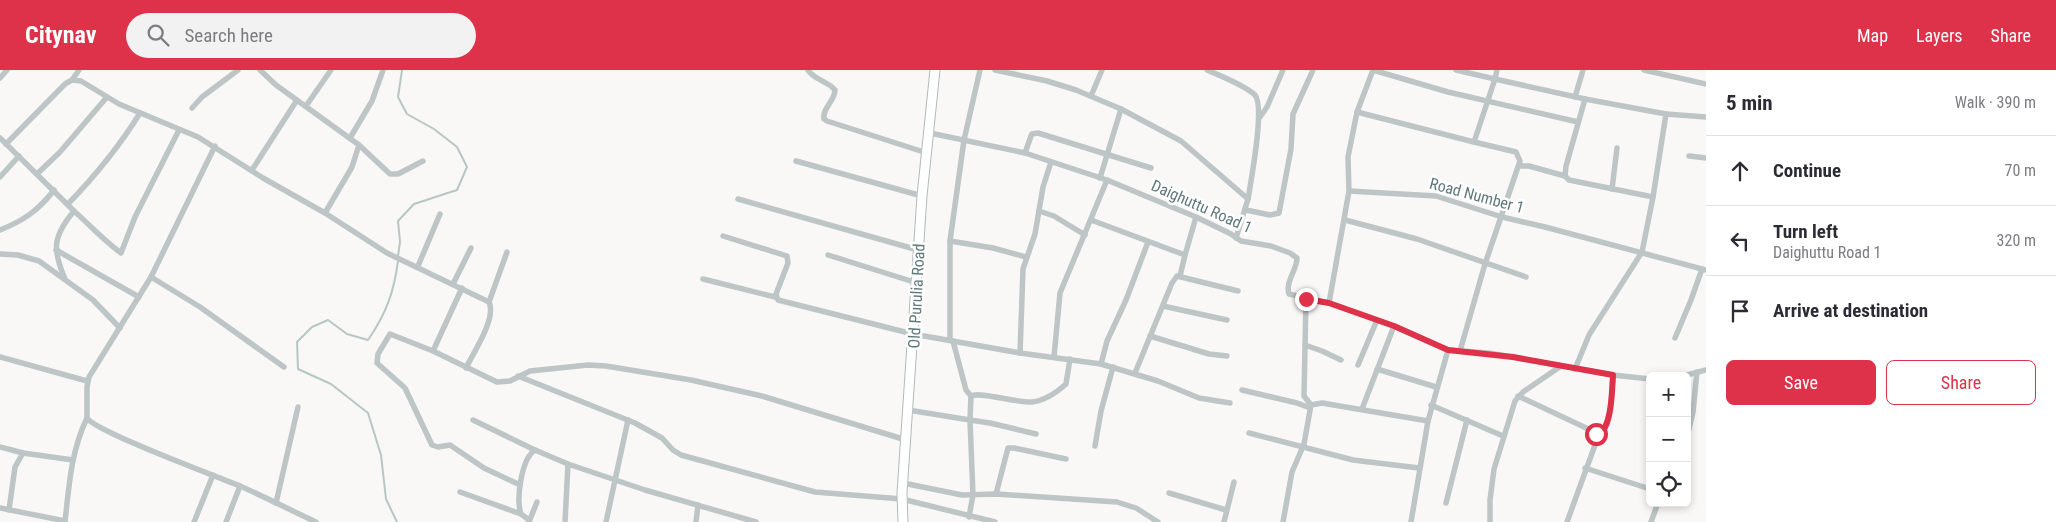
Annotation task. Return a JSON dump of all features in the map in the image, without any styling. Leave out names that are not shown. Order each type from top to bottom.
[{"type":"main road","name":"Old Purulia Road","points":[[903,522],[902,499],[918,250],[935,70]]},
{"type":"street","points":[[0,78],[7,70]]},
{"type":"street","points":[[6,144],[65,84],[72,80],[79,70]]},
{"type":"street","points":[[192,108],[202,97],[238,70]]},
{"type":"street","points":[[306,106],[331,70]]},
{"type":"street","points":[[350,138],[372,101],[383,70]]},
{"type":"street","points":[[808,70],[812,75],[831,85],[835,90],[834,97],[824,112],[824,119],[927,153]]},
{"type":"street","points":[[969,517],[973,495],[971,396],[966,390],[952,341],[950,340],[950,241],[964,140],[980,70]]},
{"type":"street","points":[[996,70],[1047,81],[1091,96],[1120,109],[1181,141],[1248,199]]},
{"type":"street","points":[[1091,96],[1102,70]]},
{"type":"street","points":[[1207,70],[1252,92],[1258,102],[1259,118],[1248,199],[1236,238]]},
{"type":"street","points":[[1259,118],[1267,107],[1283,70]]},
{"type":"street","points":[[1246,210],[1270,215],[1279,213],[1291,149],[1293,114],[1313,70]]},
{"type":"street","points":[[1329,303],[1350,191],[1348,157],[1357,112],[1373,70],[1448,92],[1578,122]]},
{"type":"street","points":[[1456,70],[1585,99],[1666,114],[1706,117]]},
{"type":"street","points":[[1474,142],[1497,70]]},
{"type":"street","points":[[1575,97],[1582,70]]},
{"type":"street","points":[[1644,70],[1706,84]]},
{"type":"street","points":[[263,71],[297,100],[350,138],[390,174],[398,174],[424,161]]},
{"type":"street","points":[[72,80],[81,81],[140,114],[215,146],[387,253],[418,266],[489,302]]},
{"type":"street","points":[[37,174],[60,152],[107,97]]},
{"type":"street","points":[[1565,176],[1564,172],[1585,99]]},
{"type":"street","points":[[252,170],[297,100]]},
{"type":"street","points":[[1100,178],[1120,109]]},
{"type":"street","points":[[1357,112],[1516,152],[1519,156],[1520,166],[1485,264],[1460,350]]},
{"type":"street","points":[[68,204],[91,180],[122,142],[140,114]]},
{"type":"street","points":[[1575,368],[1589,335],[1642,252],[1666,114]]},
{"type":"street","points":[[0,138],[74,211],[90,223],[103,240],[121,253],[135,217],[179,130]]},
{"type":"street","name":"Daighuttu Road 1","points":[[930,133],[1025,153],[1106,180],[1196,217],[1247,243],[1271,246],[1295,255],[1297,263],[1288,290],[1289,294],[1329,303],[1394,326],[1448,350],[1505,355],[1613,375],[1646,379]]},
{"type":"street","points":[[1025,153],[1031,136],[1035,133],[1151,168]]},
{"type":"street","points":[[325,213],[352,167],[358,145]]},
{"type":"street","points":[[0,508],[65,522],[73,460],[87,418],[87,381],[151,277],[215,146]]},
{"type":"street","points":[[1612,189],[1617,148]]},
{"type":"street","points":[[0,177],[19,156]]},
{"type":"street","points":[[1689,156],[1706,158]]},
{"type":"street","points":[[796,161],[922,196]]},
{"type":"street","points":[[1020,353],[1022,282],[1026,258],[1035,234],[1043,187],[1051,162]]},
{"type":"street","points":[[1520,166],[1529,166],[1565,176],[1569,180],[1653,197]]},
{"type":"street","points":[[1054,357],[1060,293],[1106,180]]},
{"type":"street","points":[[0,230],[32,214],[44,204],[54,190]]},
{"type":"street","name":"Road Number 1","points":[[1350,191],[1436,196],[1502,217],[1704,269]]},
{"type":"street","points":[[738,199],[918,250]]},
{"type":"street","points":[[66,281],[59,265],[56,240],[59,230],[74,211]]},
{"type":"street","points":[[1039,211],[1054,216],[1085,235]]},
{"type":"street","points":[[418,266],[440,214]]},
{"type":"street","points":[[1180,276],[1196,217]]},
{"type":"street","points":[[1091,220],[1186,255]]},
{"type":"street","points":[[1345,220],[1410,237],[1526,277]]},
{"type":"street","points":[[723,236],[787,256],[788,264],[775,297]]},
{"type":"street","points":[[950,241],[993,248],[1026,258]]},
{"type":"street","points":[[1101,364],[1107,341],[1126,300],[1148,242]]},
{"type":"street","points":[[453,284],[471,248]]},
{"type":"street","points":[[56,250],[139,297]]},
{"type":"street","points":[[466,368],[491,317],[489,302],[507,252]]},
{"type":"street","points":[[0,254],[18,255],[39,261],[93,300],[120,328]]},
{"type":"street","points":[[828,255],[917,283]]},
{"type":"street","points":[[1675,338],[1704,269]]},
{"type":"street","points":[[1135,373],[1174,279],[1180,276],[1238,291]]},
{"type":"street","points":[[151,277],[200,307],[284,367]]},
{"type":"street","points":[[703,279],[913,334],[1020,353],[1101,364],[1135,373],[1199,398],[1230,403]]},
{"type":"street","points":[[433,351],[462,288]]},
{"type":"street","points":[[1282,522],[1292,472],[1306,437],[1311,407],[1304,396],[1306,299]]},
{"type":"street","points":[[1163,306],[1227,320]]},
{"type":"street","points":[[1358,365],[1377,320]]},
{"type":"street","points":[[1362,409],[1394,326]]},
{"type":"street","points":[[520,485],[484,468],[453,446],[438,447],[432,444],[405,388],[376,359],[390,334],[433,351],[497,382],[510,381],[530,371],[588,365],[606,366],[691,380],[762,396],[906,440]]},
{"type":"street","points":[[1150,336],[1209,354],[1227,356]]},
{"type":"street","points":[[1305,345],[1341,360]]},
{"type":"street","points":[[1411,522],[1428,421],[1436,387],[1448,350]]},
{"type":"street","points":[[0,357],[87,381]]},
{"type":"street","points":[[971,396],[978,394],[1022,402],[1044,399],[1066,384],[1070,360]]},
{"type":"street","points":[[1490,522],[1492,484],[1503,436],[1518,396],[1561,366]]},
{"type":"street","points":[[1094,446],[1101,410],[1113,367]]},
{"type":"street","points":[[1377,369],[1436,387]]},
{"type":"street","points":[[1691,374],[1706,370]]},
{"type":"street","points":[[1691,420],[1697,372]]},
{"type":"street","points":[[1567,522],[1599,434],[1603,432],[1611,408],[1613,375]]},
{"type":"street","points":[[518,376],[628,420],[662,438],[672,450],[681,455],[815,492],[902,499],[978,520],[995,522]]},
{"type":"street","points":[[1242,390],[1311,407],[1322,402],[1428,421]]},
{"type":"street","points":[[1518,396],[1599,434]]},
{"type":"street","points":[[1432,405],[1503,436]]},
{"type":"street","points":[[276,503],[298,407]]},
{"type":"street","points":[[908,410],[990,423],[1036,434]]},
{"type":"street","points":[[87,418],[90,423],[112,433],[240,486],[316,522]]},
{"type":"street","points":[[473,420],[568,464],[756,522]]},
{"type":"street","points":[[606,522],[628,420]]},
{"type":"street","points":[[1446,503],[1467,420]]},
{"type":"street","points":[[1250,433],[1353,460],[1419,468]]},
{"type":"street","points":[[0,447],[23,453],[73,460]]},
{"type":"street","points":[[996,494],[1008,448],[1066,459]]},
{"type":"street","points":[[521,514],[519,507],[520,485],[528,458],[535,450]]},
{"type":"street","points":[[9,510],[15,467],[23,453]]},
{"type":"street","points":[[565,522],[568,464]]},
{"type":"street","points":[[1586,468],[1646,488]]},
{"type":"street","points":[[194,522],[213,475]]},
{"type":"street","points":[[1224,522],[1234,482]]},
{"type":"street","points":[[903,483],[950,493],[1117,502],[1136,508],[1158,522]]},
{"type":"street","points":[[226,522],[240,486]]},
{"type":"street","points":[[460,492],[521,514],[529,521],[537,502]]},
{"type":"street","points":[[1169,493],[1226,510]]},
{"type":"street","points":[[696,522],[698,505]]},
{"type":"street","points":[[1650,522],[1656,507]]},
{"type":"waterway","points":[[398,256],[400,242],[398,221],[414,204],[457,190],[467,167],[457,147],[434,129],[407,114],[398,97],[402,70]]},
{"type":"waterway","points":[[397,522],[386,499],[381,455],[368,413],[331,384],[298,369],[297,342],[312,327],[328,320],[347,334],[368,340],[380,321],[388,302],[398,261]]},
{"type":"route","points":[[1306,299],[1329,303],[1394,326],[1448,350],[1489,353],[1613,375],[1611,408],[1603,432],[1596,434]]}]
